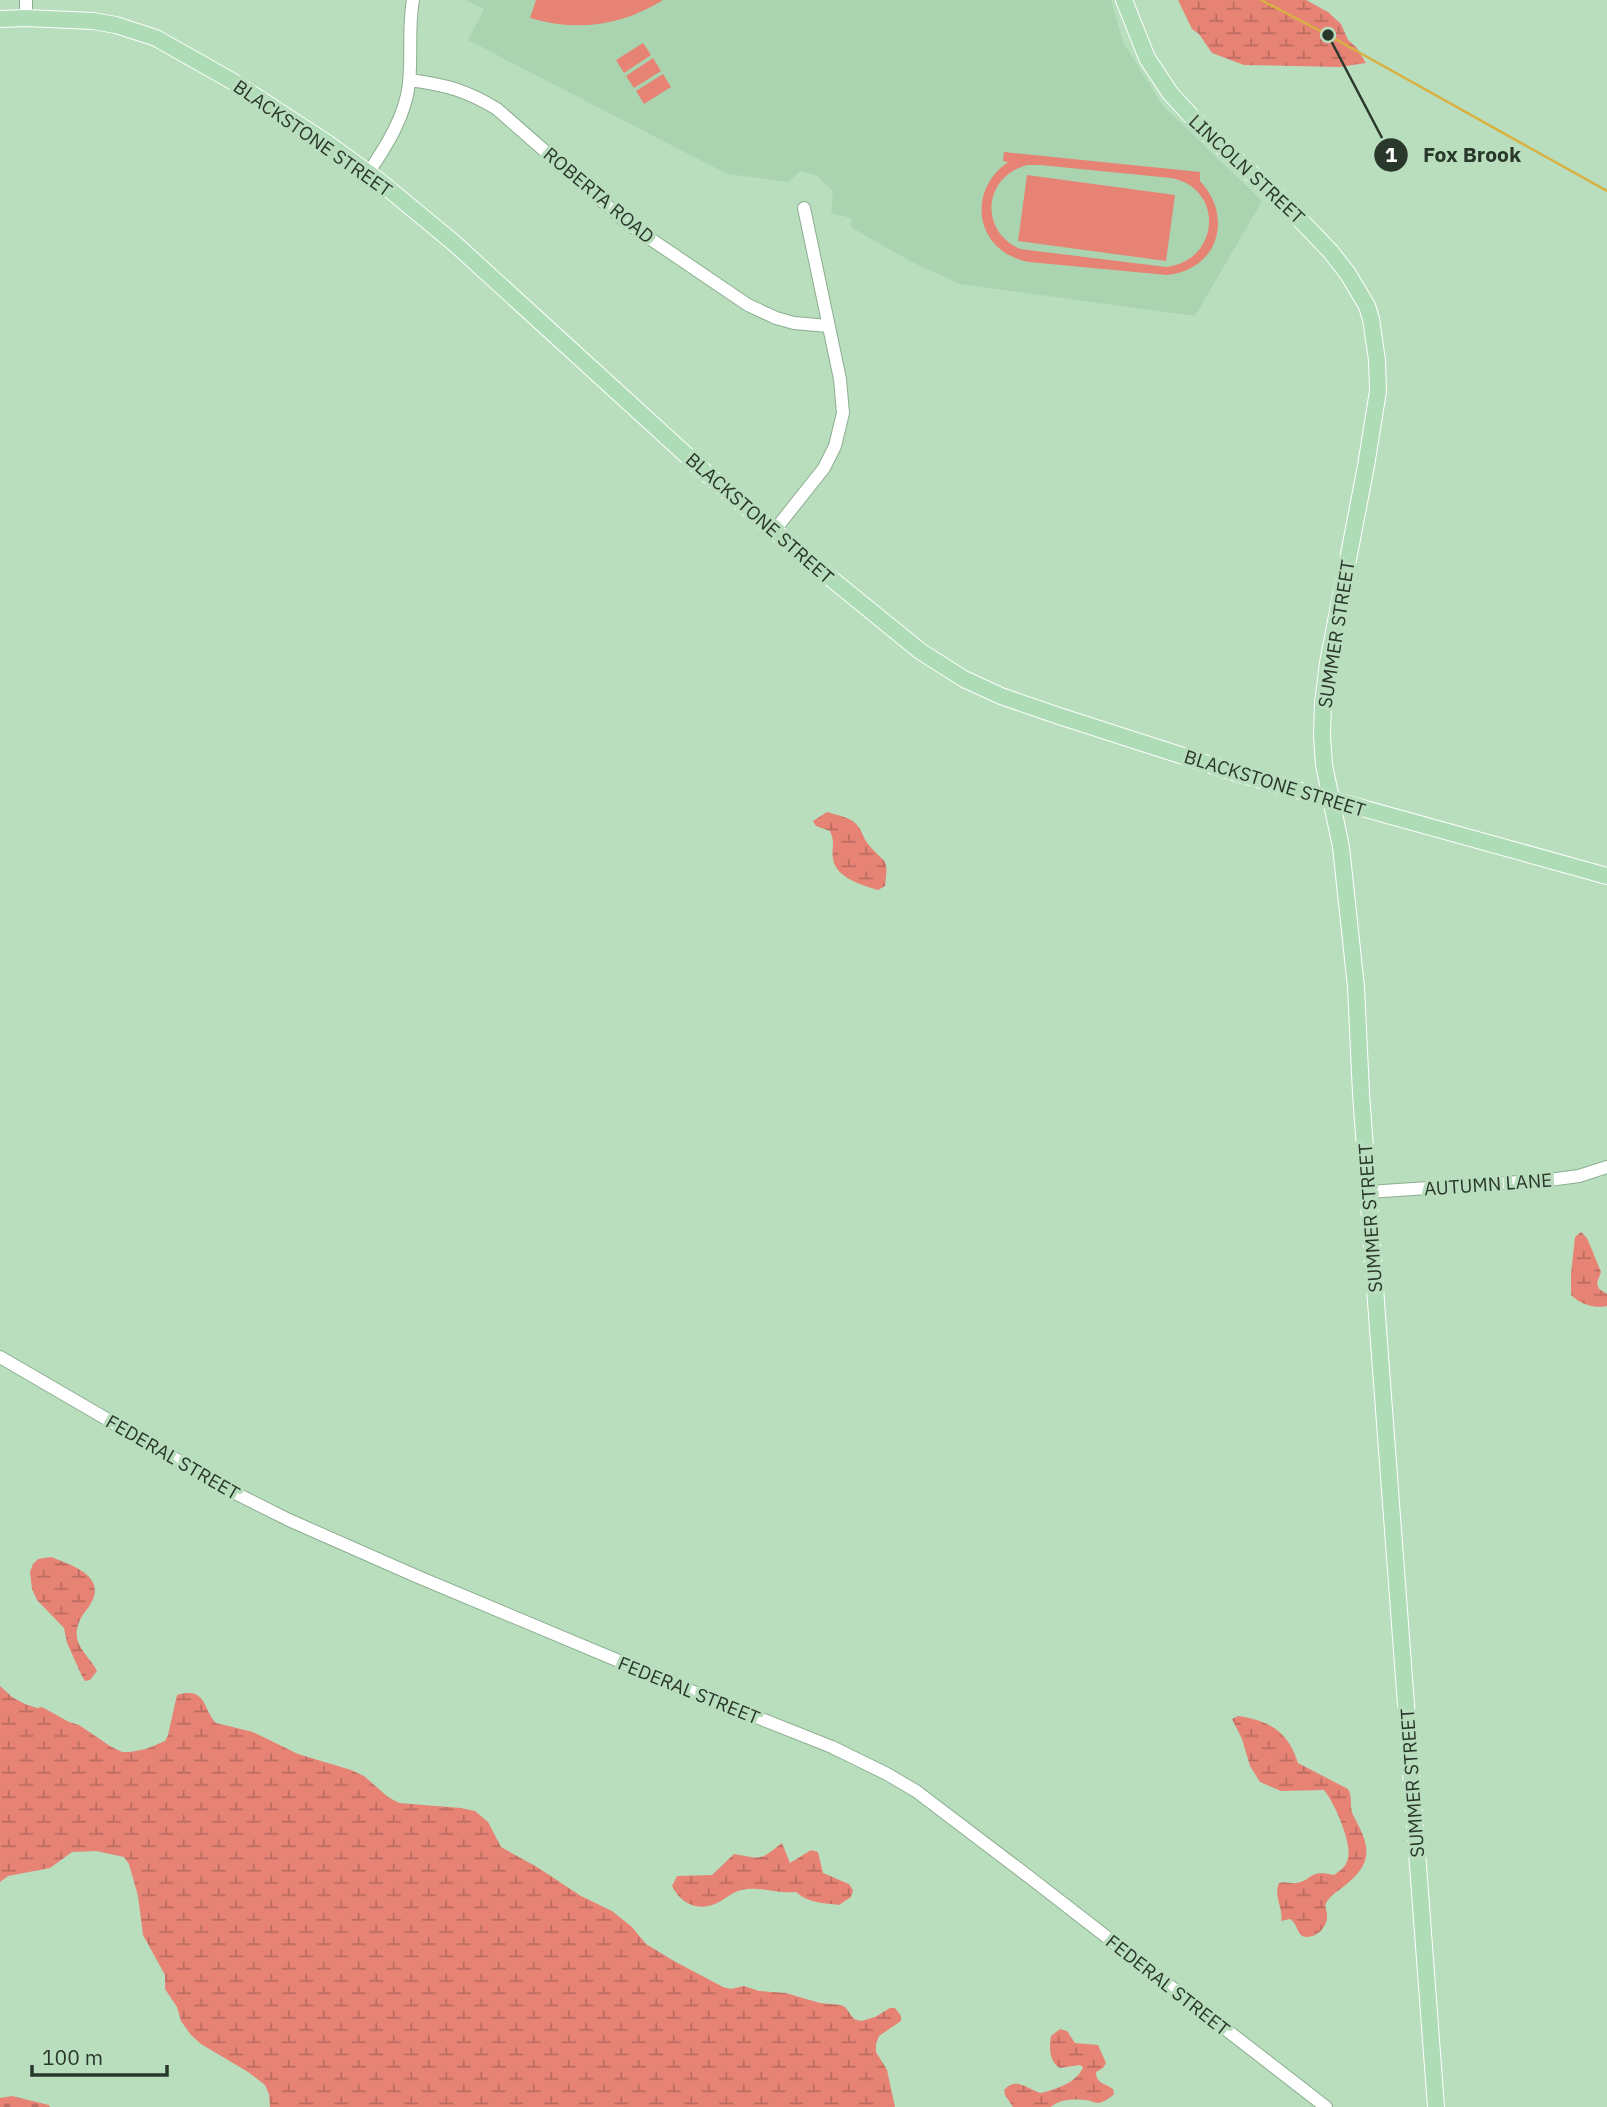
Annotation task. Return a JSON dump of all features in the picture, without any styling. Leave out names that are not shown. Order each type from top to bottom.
[{"type":"main road","name":"LINCOLN STREET","points":[[1124,0],[1139,41],[1164,86],[1198,124],[1284,203],[1331,252],[1367,306],[1373,335]]},
{"type":"main road","name":"BLACKSTONE STREET","points":[[0,19],[93,21],[156,38],[232,81],[327,143],[454,243],[695,464],[774,531],[920,651],[983,689],[1236,773],[1607,876]]},
{"type":"main road","name":"SUMMER STREET","points":[[1373,335],[1378,370],[1377,397],[1328,663],[1323,703],[1322,752],[1340,847],[1353,953],[1368,1192],[1436,2107]]},
{"type":"street","points":[[26,0],[26,18]]},
{"type":"street","points":[[368,173],[398,119],[410,80],[413,0]]},
{"type":"street","name":"ROBERTA ROAD","points":[[410,80],[453,87],[497,109],[627,223],[748,305],[794,323],[828,326]]},
{"type":"street","points":[[774,531],[824,468],[842,424],[842,390],[804,208]]},
{"type":"street","name":"AUTUMN LANE","points":[[1368,1192],[1549,1180],[1578,1176],[1607,1167]]},
{"type":"street","name":"FEDERAL STREET","points":[[0,1357],[227,1489],[289,1520],[420,1578],[832,1747],[887,1774],[916,1791],[1326,2107]]},
{"type":"shaded area","points":[[466,0],[1111,0],[1123,42],[1163,106],[1262,201],[1195,316],[960,284],[910,261],[851,227],[851,218],[831,213],[833,191],[816,175],[801,171],[788,182],[727,174],[468,40],[484,9]]},
{"type":"green space","points":[[536,0],[663,0],[615,21],[565,25],[530,18]]},
{"type":"green space","points":[[1178,0],[1306,0],[1328,12],[1341,24],[1348,40],[1366,63],[1339,67],[1244,65],[1212,53],[1199,34],[1192,29]]},
{"type":"green space","points":[[643,43],[651,55],[624,73],[616,60]]},
{"type":"green space","points":[[653,58],[661,71],[634,88],[626,76]]},
{"type":"green space","points":[[663,74],[671,87],[644,104],[636,91]]},
{"type":"green space","points":[[1004,152],[1200,172],[1200,181],[1216,210],[1218,225],[1215,240],[1209,253],[1198,263],[1184,271],[1167,275],[1029,262],[1011,256],[997,246],[982,220],[986,189],[994,174],[1008,162],[1003,161]],"holes":[[[1027,165],[1171,178],[1189,184],[1201,195],[1207,209],[1209,224],[1206,239],[1197,252],[1184,262],[1166,267],[1020,249],[1007,241],[998,230],[993,218],[995,192],[1012,171]]]},
{"type":"green space","points":[[1027,175],[1175,195],[1166,261],[1018,241]]},
{"type":"green space","points":[[827,812],[847,818],[859,827],[868,844],[886,865],[885,886],[878,890],[851,880],[835,866],[830,831],[816,826],[813,821]]},
{"type":"green space","points":[[1581,1232],[1587,1238],[1601,1272],[1597,1283],[1599,1289],[1607,1294],[1607,1306],[1588,1305],[1571,1295],[1575,1237]]},
{"type":"green space","points":[[51,1557],[79,1569],[92,1581],[95,1588],[94,1597],[77,1630],[80,1647],[97,1671],[90,1680],[85,1681],[82,1676],[67,1643],[64,1628],[37,1600],[32,1589],[30,1572],[33,1564],[38,1559]]},
{"type":"green space","points":[[0,1686],[12,1697],[37,1708],[42,1707],[79,1725],[122,1752],[146,1749],[165,1741],[177,1695],[194,1694],[203,1701],[216,1723],[253,1732],[298,1754],[351,1770],[364,1776],[399,1803],[475,1811],[488,1822],[501,1847],[581,1896],[612,1911],[632,1927],[646,1944],[723,1987],[731,1989],[744,1986],[841,2005],[854,2019],[861,2021],[895,2008],[901,2021],[879,2036],[876,2052],[887,2070],[895,2107],[270,2107],[265,2085],[201,2044],[181,2021],[177,2007],[165,1989],[165,1975],[143,1935],[138,1896],[129,1864],[124,1857],[96,1851],[72,1852],[50,1868],[8,1876],[0,1882]]},
{"type":"green space","points":[[1238,1716],[1276,1729],[1289,1743],[1298,1763],[1348,1789],[1349,1792],[1352,1812],[1365,1842],[1366,1858],[1357,1874],[1327,1902],[1326,1923],[1311,1937],[1301,1935],[1290,1919],[1281,1921],[1277,1888],[1279,1883],[1296,1883],[1315,1874],[1334,1875],[1339,1872],[1348,1858],[1345,1833],[1324,1790],[1281,1791],[1260,1782],[1250,1766],[1242,1739],[1232,1719]]},
{"type":"green space","points":[[782,1843],[790,1863],[811,1850],[818,1852],[823,1873],[849,1884],[853,1890],[851,1897],[839,1905],[811,1900],[796,1892],[747,1889],[703,1907],[685,1902],[672,1886],[677,1876],[712,1875],[734,1854],[760,1857]]},
{"type":"green space","points":[[1060,2029],[1067,2031],[1075,2043],[1098,2045],[1106,2063],[1096,2072],[1096,2076],[1099,2081],[1113,2089],[1114,2094],[1098,2103],[1072,2100],[1058,2102],[1051,2107],[1013,2107],[1005,2095],[1004,2090],[1008,2086],[1022,2085],[1041,2093],[1065,2084],[1080,2073],[1083,2067],[1080,2065],[1060,2068],[1052,2058],[1051,2036]]},
{"type":"green space","points":[[12,2096],[50,2107],[0,2107],[0,2098]]},
{"type":"waterway","points":[[1261,0],[1607,191]]},
{"type":"place","name":"Fox Brook","points":[[1328,35]]}]
